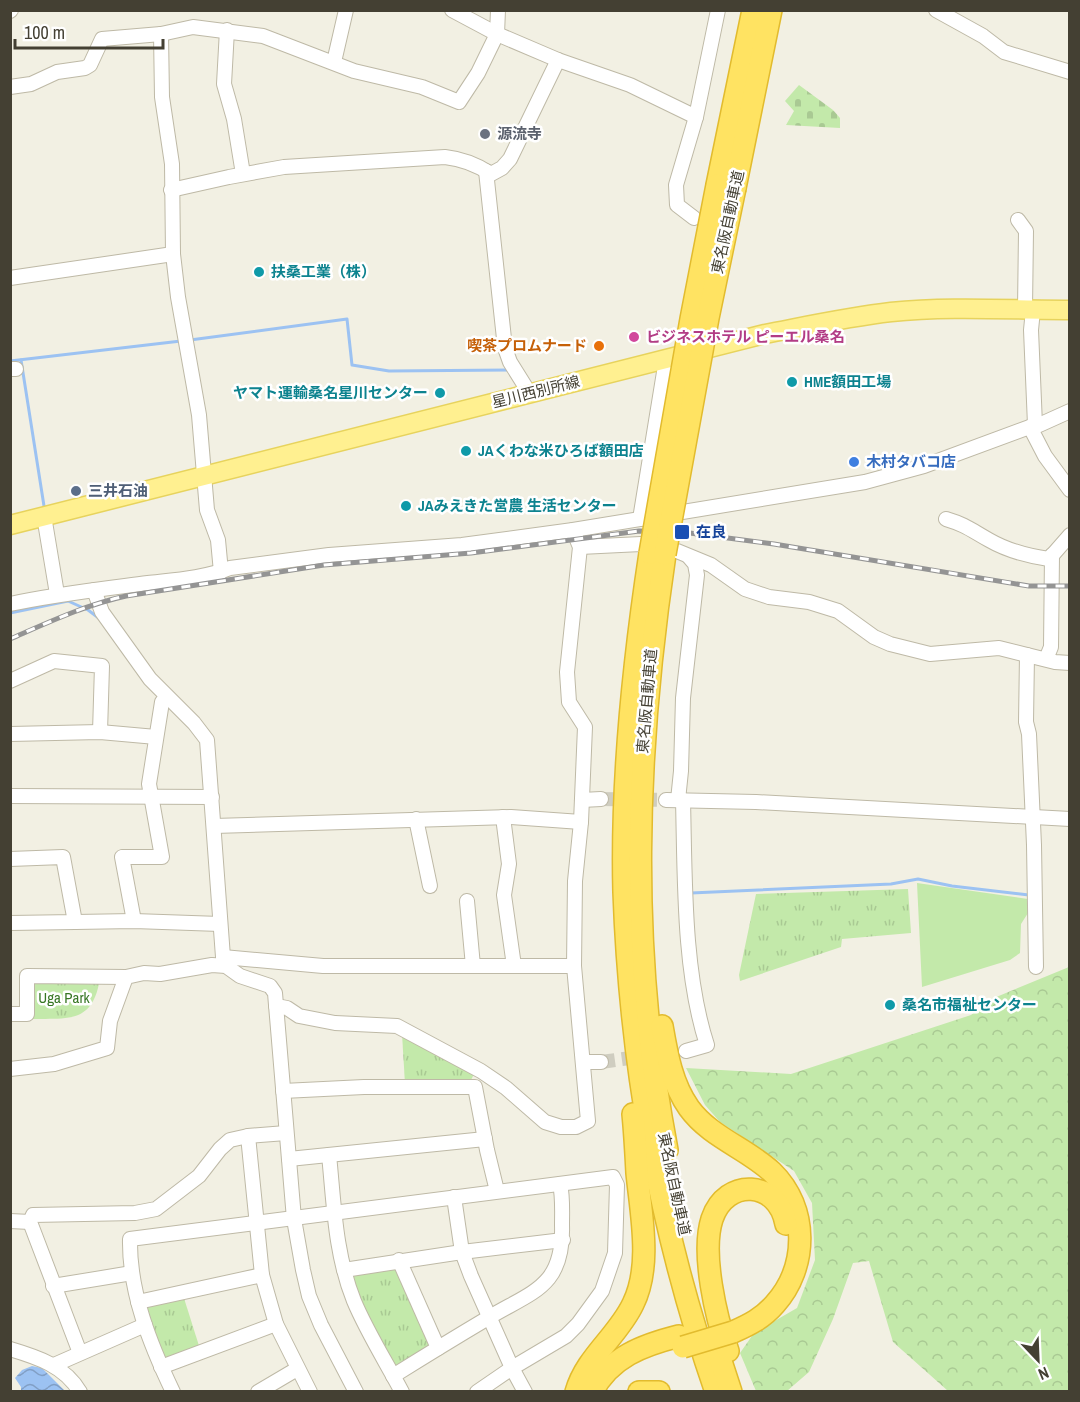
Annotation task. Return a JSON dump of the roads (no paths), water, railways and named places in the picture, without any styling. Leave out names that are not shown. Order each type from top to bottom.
[{"type":"highway","name":"東名阪自動車道","points":[[716,1392],[677,1263],[649,1137],[633,1017],[632,891],[639,832],[657,553],[708,318],[753,10]]},
{"type":"highway","name":"東名阪自動車道","points":[[726,186],[771,10]]},
{"type":"highway","name":"東名阪自動車道","points":[[632,891],[663,1134],[675,1195],[691,1259],[731,1392]]},
{"type":"highway","points":[[592,1392],[604,1373],[622,1357],[644,1347],[681,1341],[754,1322],[774,1306],[789,1285],[800,1248],[798,1222],[785,1189],[773,1173],[709,1128],[690,1109],[681,1094],[670,1068],[654,964],[632,891]]},
{"type":"highway","points":[[576,1392],[585,1370],[627,1316],[642,1275],[641,1217],[623,961],[632,891]]},
{"type":"highway","points":[[731,1327],[771,1292],[787,1255],[787,1231],[781,1209],[764,1192],[754,1189],[739,1190],[727,1196],[718,1206],[711,1224],[708,1243],[716,1305],[726,1346],[743,1392]]},
{"type":"highway","points":[[605,1392],[616,1377],[637,1362],[681,1341]]},
{"type":"highway","points":[[639,1392],[658,1392]]},
{"type":"main road","name":"星川西別所線","points":[[10,525],[765,334],[840,319],[903,312],[1070,310]]},
{"type":"street","points":[[334,62],[346,10]]},
{"type":"street","points":[[453,10],[497,34],[558,60],[630,85],[696,117]]},
{"type":"street","points":[[10,87],[32,84],[57,72],[77,70],[90,65],[102,39],[161,34],[193,27],[263,36],[354,71],[422,87],[459,102],[478,73],[497,34],[498,10]]},
{"type":"street","points":[[694,218],[677,205],[676,185],[696,117],[718,10]]},
{"type":"street","points":[[936,10],[982,36],[1004,52],[1070,72]]},
{"type":"street","points":[[227,30],[224,84],[234,120],[243,174]]},
{"type":"street","points":[[161,34],[162,97],[172,164],[173,254],[178,297],[199,415],[207,510],[218,540],[220,572]]},
{"type":"street","points":[[171,190],[284,167],[445,157],[464,159],[491,174],[502,168],[510,159],[558,60]]},
{"type":"street","points":[[486,171],[505,348],[510,362],[531,394]]},
{"type":"street","points":[[1018,220],[1026,231],[1033,426],[1045,456],[1070,490]]},
{"type":"street","points":[[10,279],[173,254]]},
{"type":"street","points":[[640,519],[666,360]]},
{"type":"street","points":[[10,604],[57,594],[220,572],[230,568],[329,555],[462,545],[573,530],[864,482],[924,466],[1039,425],[1070,411]]},
{"type":"street","points":[[44,516],[57,594]]},
{"type":"street","points":[[946,519],[964,525],[989,540],[1018,553],[1049,559],[1070,535]]},
{"type":"street","points":[[276,1006],[287,1008],[298,1016],[335,1023],[397,1026],[481,1071],[506,1088],[545,1122],[561,1127],[576,1127],[588,1120],[574,966],[575,881],[581,822],[585,727],[569,702],[567,672],[580,547],[573,530]]},
{"type":"street","points":[[580,547],[640,544],[677,551],[711,565],[745,589],[770,597],[809,602],[838,611],[874,637],[890,644],[930,654],[999,648],[1055,662],[1070,663]]},
{"type":"street","points":[[1046,659],[1051,647],[1052,555]]},
{"type":"street","points":[[686,1052],[710,1050],[699,1019],[676,800],[681,771],[683,698],[698,575],[695,564],[689,557]]},
{"type":"street","points":[[94,590],[102,612],[150,679],[194,723],[207,740],[220,924],[225,962],[240,976],[270,986],[275,993],[294,1219],[309,1296],[321,1325],[356,1392]]},
{"type":"street","points":[[1027,655],[1026,722],[1029,734],[1033,817],[1036,967]]},
{"type":"street","points":[[10,681],[54,661],[102,666],[100,732]]},
{"type":"street","points":[[134,921],[122,857],[162,857],[149,784],[162,702],[166,697]]},
{"type":"street","points":[[10,734],[100,732],[156,737]]},
{"type":"street","points":[[10,796],[212,797]]},
{"type":"street","points":[[582,800],[601,800]]},
{"type":"street","points":[[676,800],[756,802],[1070,819]]},
{"type":"street","points":[[214,826],[503,817],[581,822]]},
{"type":"street","points":[[503,817],[509,864],[504,895],[514,966]]},
{"type":"street","points":[[416,819],[430,886]]},
{"type":"street","points":[[10,859],[63,857],[75,922]]},
{"type":"street","points":[[467,901],[472,966]]},
{"type":"street","points":[[10,923],[134,921],[220,924]]},
{"type":"street","points":[[10,1014],[27,1014],[27,976],[126,977],[144,973],[160,974],[225,962],[323,966],[574,966]]},
{"type":"street","points":[[10,1069],[54,1064],[107,1048],[110,1021],[126,977]]},
{"type":"street","points":[[583,1062],[600,1062]]},
{"type":"street","points":[[481,1071],[475,1087],[497,1191]]},
{"type":"street","points":[[283,1091],[364,1087],[475,1087]]},
{"type":"street","points":[[80,1353],[30,1222],[33,1215],[135,1213],[156,1209],[199,1176],[230,1140],[286,1133]]},
{"type":"street","points":[[248,1136],[262,1275],[276,1324],[310,1392]]},
{"type":"street","points":[[289,1159],[485,1139]]},
{"type":"street","points":[[329,1155],[336,1234],[344,1270],[354,1301],[402,1392]]},
{"type":"street","points":[[172,1392],[160,1366],[138,1302],[132,1273],[130,1239],[613,1177],[617,1185],[615,1253],[602,1291],[578,1324],[566,1336],[477,1392]]},
{"type":"street","points":[[393,1376],[545,1284],[556,1267],[562,1240],[560,1184]]},
{"type":"street","points":[[453,1197],[462,1252],[489,1317],[525,1392]]},
{"type":"street","points":[[10,1221],[30,1222]]},
{"type":"street","points":[[344,1270],[399,1260],[562,1240]]},
{"type":"street","points":[[399,1260],[438,1347]]},
{"type":"street","points":[[53,1286],[132,1273]]},
{"type":"street","points":[[138,1302],[262,1275]]},
{"type":"street","points":[[160,1366],[276,1324]]},
{"type":"street","points":[[54,1365],[145,1325]]},
{"type":"street","points":[[10,1349],[54,1365],[75,1384],[80,1392]]},
{"type":"street","points":[[258,1392],[297,1369]]},
{"type":"water","points":[[32,1366],[42,1368],[65,1391],[21,1391],[15,1378],[22,1370]]},
{"type":"waterway","points":[[190,340],[347,319],[352,365],[389,371],[509,370]]},
{"type":"waterway","points":[[10,361],[181,341]]},
{"type":"waterway","points":[[21,360],[44,506]]},
{"type":"waterway","points":[[10,613],[68,601],[88,610],[100,619]]},
{"type":"waterway","points":[[691,893],[891,884],[918,879],[952,886],[1029,895]]},
{"type":"tunnel","points":[[601,799],[666,800]]},
{"type":"tunnel","points":[[601,1062],[645,1056]]},
{"type":"railway","points":[[10,639],[82,609],[126,596],[324,565],[471,553],[639,531],[682,532],[774,544],[1029,586],[1070,586]]},
{"type":"place","name":"源流寺","points":[[485,134]]},
{"type":"place","name":"扶桑工業（株）","points":[[259,272]]},
{"type":"place","name":"ビジネスホテル ピーエル桑名","points":[[634,337]]},
{"type":"place","name":"喫茶プロムナード","points":[[599,346]]},
{"type":"place","name":"HME額田工場","points":[[792,382]]},
{"type":"place","name":"ヤマト運輸桑名星川センター","points":[[440,393]]},
{"type":"place","name":"JAくわな米ひろば額田店","points":[[466,451]]},
{"type":"place","name":"木村タバコ店","points":[[854,462]]},
{"type":"place","name":"三井石油","points":[[76,491]]},
{"type":"place","name":"JAみえきた営農 生活センター","points":[[406,506]]},
{"type":"place","name":"在良","points":[[682,532]]},
{"type":"place","name":"桑名市福祉センター","points":[[890,1005]]},
{"type":"park label","name":"Uga Park","points":[[64,998]]}]
